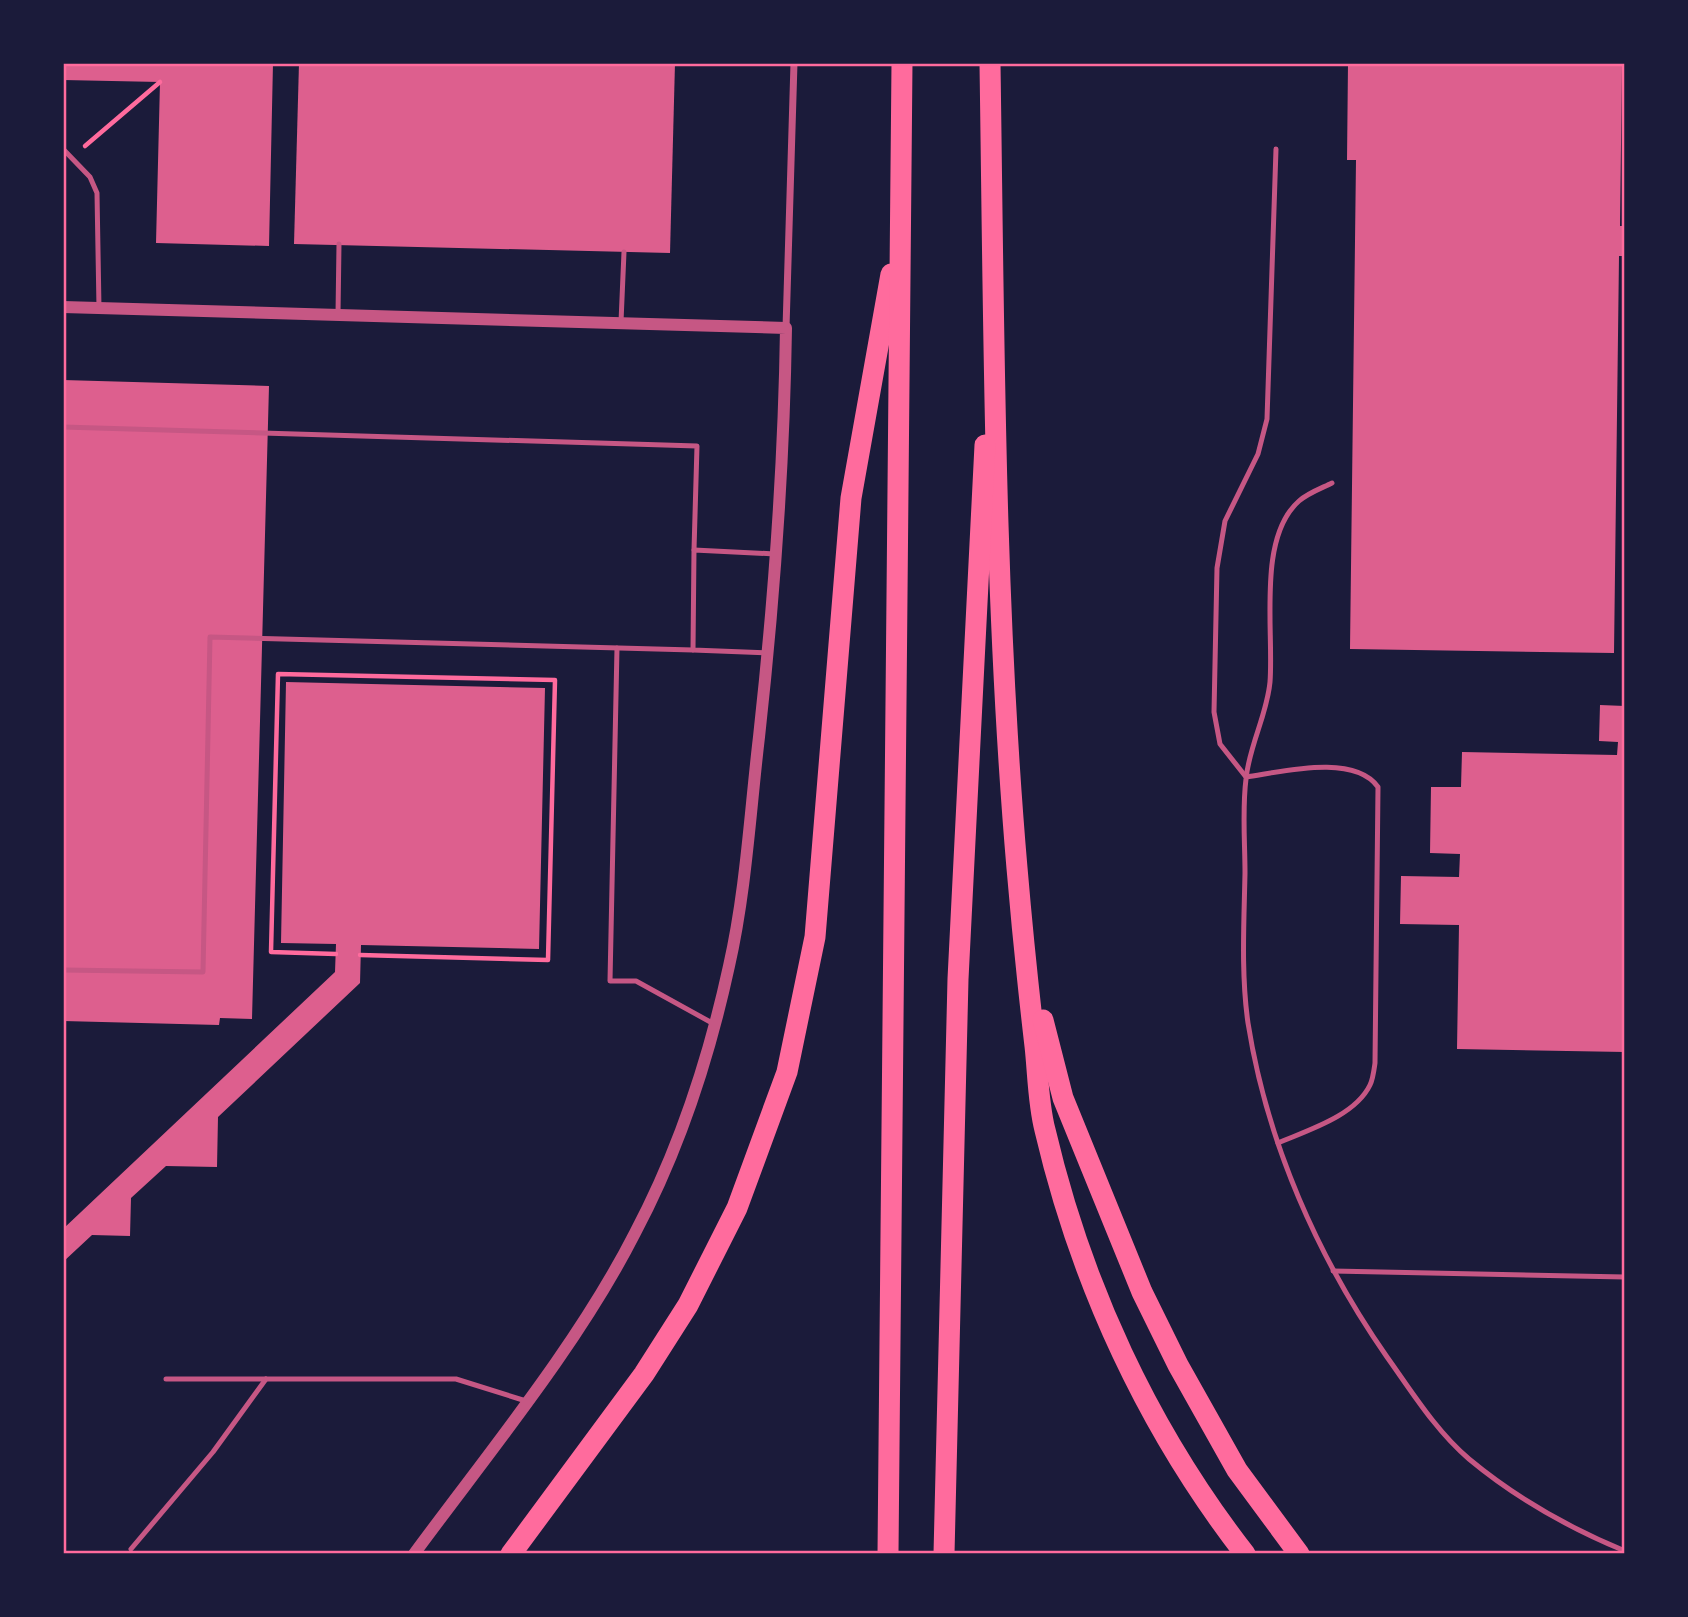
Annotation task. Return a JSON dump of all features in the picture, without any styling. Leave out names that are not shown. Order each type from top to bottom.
[{"type":"highway","points":[[894,63],[902,117]]},
{"type":"highway","points":[[888,1554],[902,63]]},
{"type":"highway","points":[[989,63],[993,313],[1005,670],[1024,948],[1043,1126],[1068,1214],[1110,1329],[1150,1412],[1183,1466],[1245,1554]]},
{"type":"highway","points":[[511,1554],[644,1374],[688,1305],[737,1208],[786,1072],[815,937],[851,498],[902,210]]},
{"type":"highway","points":[[944,1554],[958,979],[993,313]]},
{"type":"highway","points":[[1024,948],[1063,1098],[1142,1292],[1178,1365],[1237,1471],[1299,1554]]},
{"type":"street","points":[[414,1554],[604,1289],[637,1231],[689,1110],[729,966],[738,914],[768,653],[776,554],[794,63]]},
{"type":"street","points":[[63,306],[786,328]]},
{"type":"lane","points":[[63,149],[90,177],[97,193],[99,307]]},
{"type":"lane","points":[[1246,778],[1220,744],[1214,712],[1217,569],[1225,521],[1258,454],[1267,419],[1276,149]]},
{"type":"lane","points":[[338,314],[339,244]]},
{"type":"lane","points":[[621,321],[624,252]]},
{"type":"lane","points":[[63,427],[697,446],[693,650]]},
{"type":"lane","points":[[1332,483],[1300,501],[1282,524],[1273,557],[1270,685],[1246,778],[1244,975],[1248,1024],[1278,1143],[1301,1203],[1334,1271],[1373,1336],[1427,1414],[1468,1458],[1541,1511],[1625,1551]]},
{"type":"lane","points":[[694,550],[776,554]]},
{"type":"lane","points":[[63,970],[204,972],[210,637],[768,653]]},
{"type":"lane","points":[[617,648],[610,981],[636,981],[714,1024]]},
{"type":"lane","points":[[1246,778],[1322,768],[1351,769],[1370,776],[1378,787],[1375,1063],[1370,1085],[1354,1104],[1328,1121],[1278,1143]]},
{"type":"lane","points":[[1334,1271],[1625,1277]]},
{"type":"lane","points":[[166,1379],[456,1379],[526,1401]]},
{"type":"lane","points":[[131,1549],[214,1452],[266,1379]]},
{"type":"path","points":[[72,157],[160,82]]},
{"type":"path","points":[[336,954],[271,952],[278,674],[555,680],[548,960],[360,955]]},
{"type":"building","points":[[63,63],[273,63],[269,246],[156,243],[160,82],[63,80]]},
{"type":"building","points":[[299,63],[675,63],[670,253],[294,244]]},
{"type":"building","points":[[1348,63],[1622,63],[1620,226],[1625,226],[1625,256],[1619,256],[1614,653],[1350,649],[1356,160],[1347,160]]},
{"type":"building","points":[[63,380],[269,386],[252,1019],[220,1018],[219,1025],[63,1021]]},
{"type":"building","points":[[286,682],[545,688],[539,949],[361,945],[360,983],[218,1117],[217,1167],[166,1166],[131,1198],[130,1236],[92,1235],[63,1262],[63,1229],[335,972],[336,944],[281,943]]},
{"type":"building","points":[[1600,705],[1625,706],[1625,1052],[1457,1049],[1459,925],[1400,924],[1401,876],[1459,877],[1460,854],[1430,853],[1431,787],[1461,787],[1462,752],[1617,755],[1618,742],[1599,741]]}]
